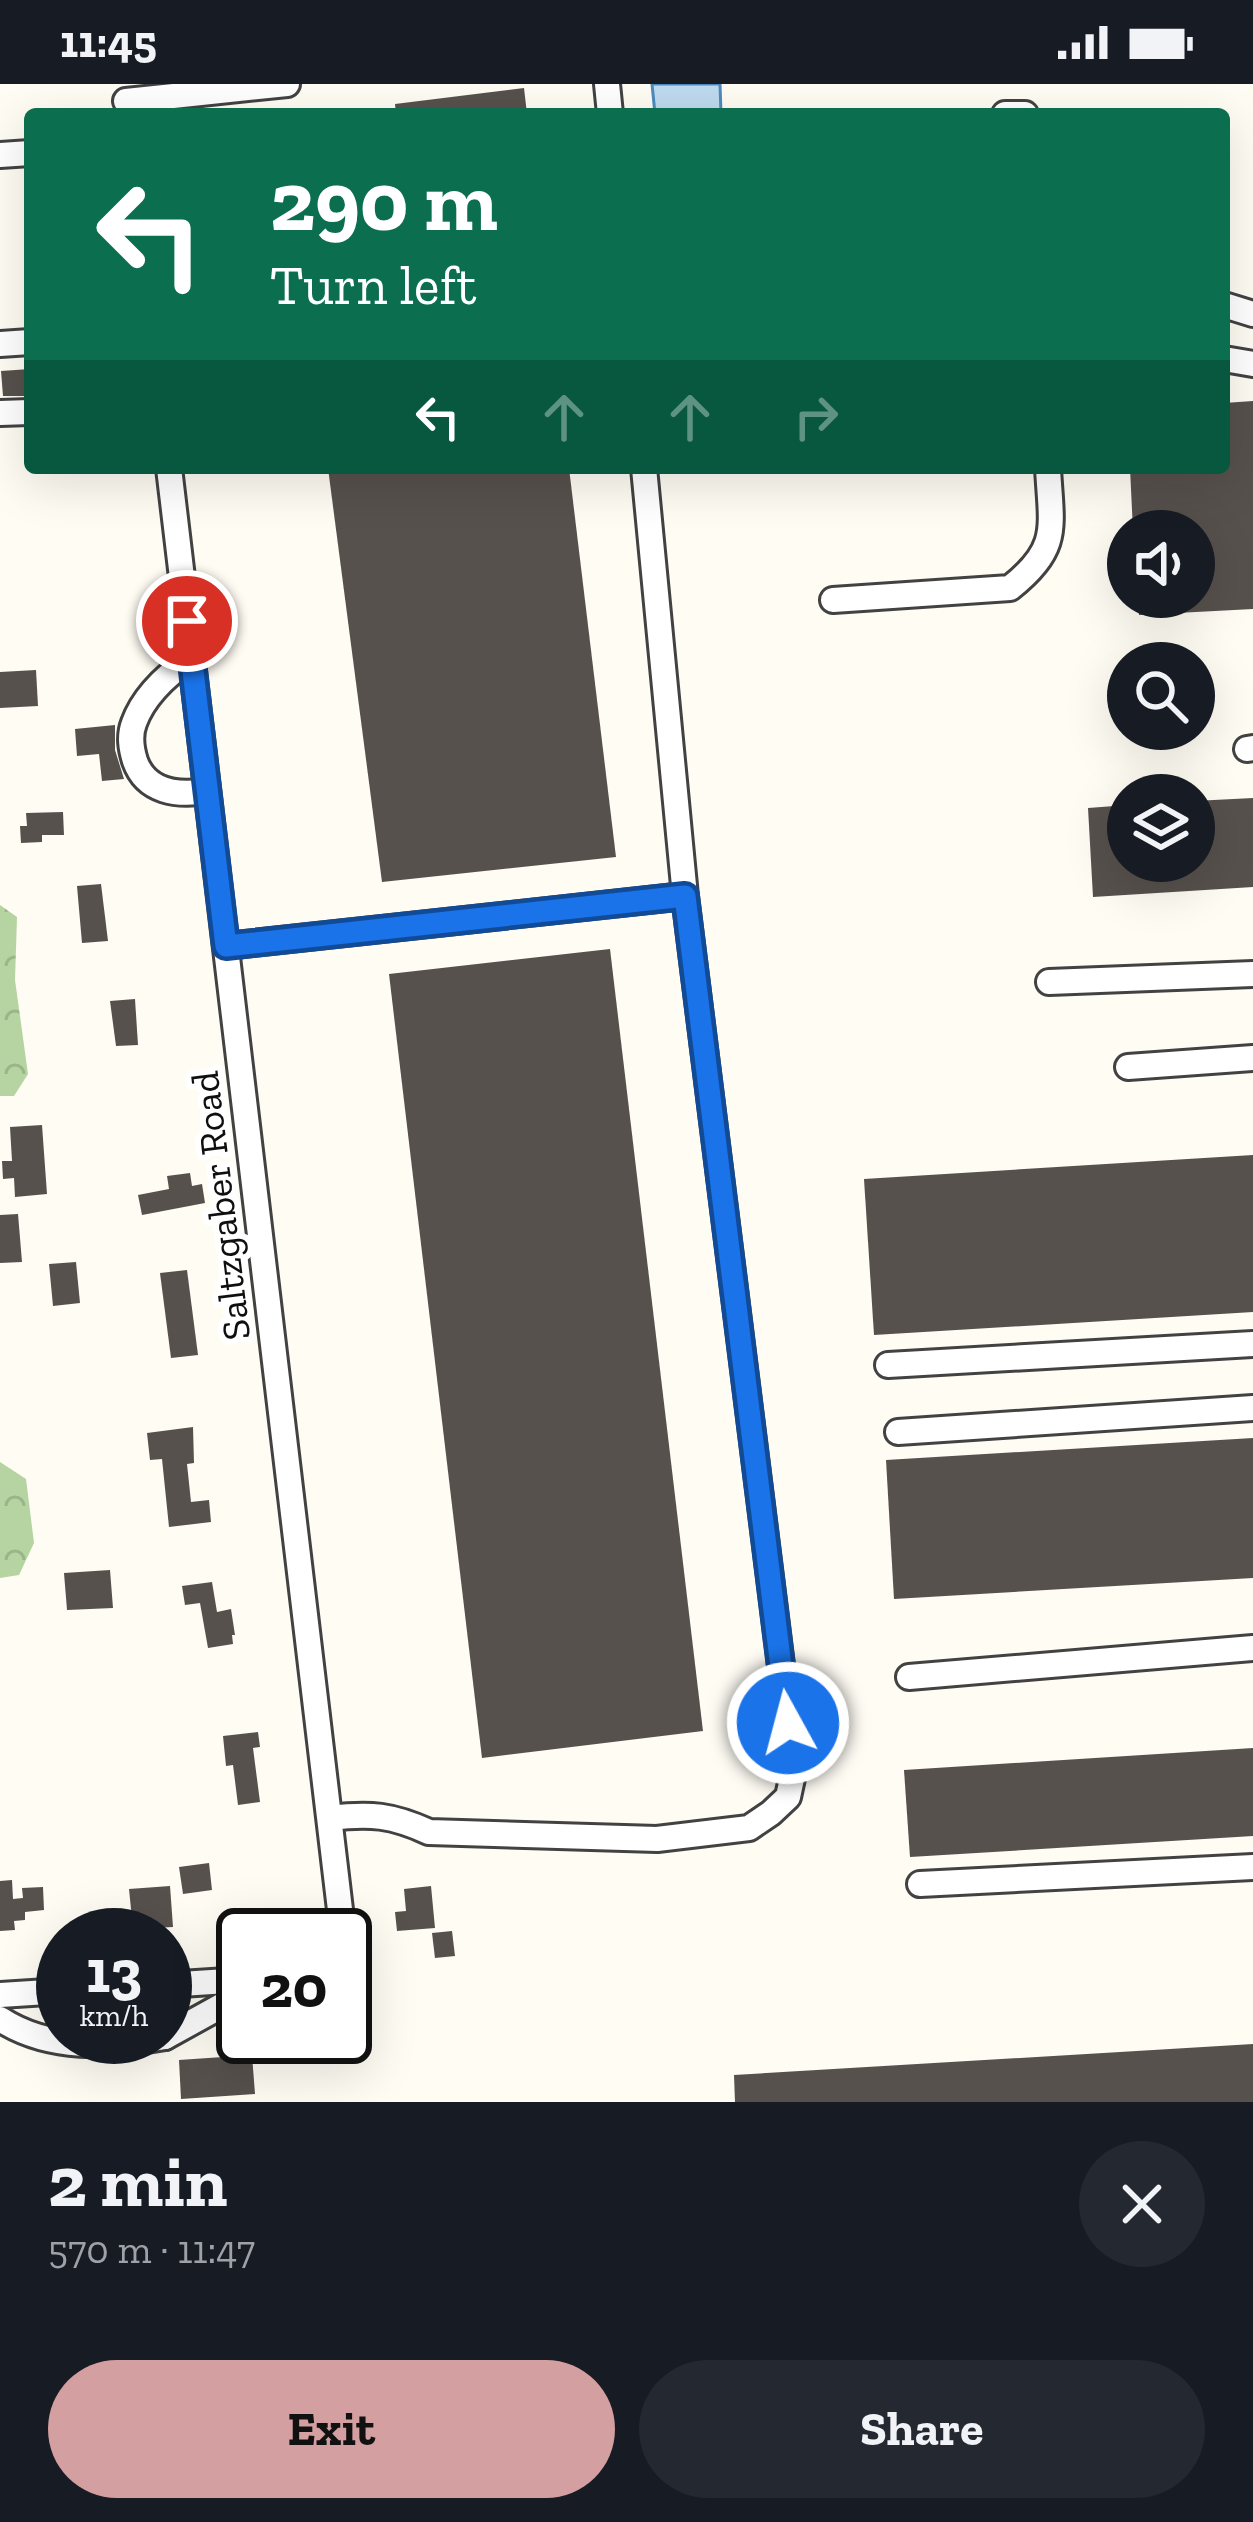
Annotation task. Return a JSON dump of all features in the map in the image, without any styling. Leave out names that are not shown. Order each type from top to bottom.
[{"type":"street","points":[[126,100],[287,84]]},
{"type":"street","name":"Saltzgaber Road","points":[[170,474],[340,1908]]},
{"type":"street","points":[[330,1818],[401,1819],[429,1832],[657,1839],[749,1828],[788,1797],[794,1769],[685,896],[645,474]]},
{"type":"street","points":[[833,600],[1010,588],[1033,570],[1046,548],[1052,529],[1048,474]]},
{"type":"street","points":[[191,658],[165,676],[147,700],[134,722],[130,746],[140,776],[164,792],[207,791]]},
{"type":"street","points":[[226,946],[685,896]]},
{"type":"street","points":[[1049,982],[1253,974]]},
{"type":"street","points":[[1128,1066],[1253,1058]]},
{"type":"street","points":[[888,1365],[1253,1344]]},
{"type":"street","points":[[898,1432],[1253,1408]]},
{"type":"street","points":[[910,1677],[1253,1648]]},
{"type":"street","points":[[920,1884],[1253,1867]]},
{"type":"street","points":[[0,1995],[36,1993]]},
{"type":"street","points":[[0,2019],[36,2037]]},
{"type":"green space","points":[[0,905],[17,917],[15,980],[28,1074],[14,1096],[0,1096]]},
{"type":"green space","points":[[0,1462],[26,1479],[34,1543],[19,1575],[0,1578]]},
{"type":"water","points":[[652,84],[720,84],[721,108],[654,108]]},
{"type":"building","points":[[524,88],[526,108],[395,108],[395,104]]},
{"type":"building","points":[[24,369],[24,396],[3,396],[1,371]]},
{"type":"building","points":[[1253,401],[1253,609],[1215,611],[1215,510],[1132,510],[1130,474],[1230,474],[1230,403]]},
{"type":"building","points":[[329,474],[570,474],[616,857],[382,882]]},
{"type":"building","points":[[36,670],[38,706],[0,708],[0,672]]},
{"type":"building","points":[[115,725],[115,750],[124,779],[102,781],[99,754],[77,756],[75,729]]},
{"type":"building","points":[[1253,798],[1253,887],[1093,897],[1088,808],[1107,807],[1107,882],[1215,882],[1215,800]]},
{"type":"building","points":[[63,812],[64,835],[42,835],[42,842],[21,843],[20,826],[27,826],[26,813]]},
{"type":"building","points":[[101,884],[108,941],[82,943],[77,886]]},
{"type":"building","points":[[610,949],[703,1731],[482,1758],[389,974]]},
{"type":"building","points":[[135,999],[138,1045],[116,1046],[110,1001]]},
{"type":"building","points":[[42,1125],[47,1194],[15,1197],[14,1178],[3,1179],[2,1161],[12,1161],[10,1127]]},
{"type":"building","points":[[1253,1155],[1253,1312],[874,1335],[864,1179]]},
{"type":"building","points":[[190,1173],[192,1186],[202,1184],[205,1203],[142,1215],[138,1195],[169,1189],[167,1176]]},
{"type":"building","points":[[18,1214],[22,1262],[0,1263],[0,1215]]},
{"type":"building","points":[[76,1262],[80,1303],[53,1306],[49,1264]]},
{"type":"building","points":[[187,1270],[198,1355],[171,1358],[160,1273]]},
{"type":"building","points":[[193,1427],[194,1463],[187,1464],[191,1502],[209,1500],[211,1522],[169,1527],[162,1459],[150,1460],[147,1433]]},
{"type":"building","points":[[1253,1438],[1253,1578],[894,1599],[886,1460]]},
{"type":"building","points":[[110,1570],[113,1608],[67,1610],[64,1573]]},
{"type":"building","points":[[212,1582],[217,1612],[231,1609],[235,1635],[233,1644],[208,1648],[200,1603],[185,1605],[182,1586]]},
{"type":"building","points":[[258,1732],[260,1747],[253,1748],[260,1802],[238,1805],[233,1765],[226,1766],[223,1736]]},
{"type":"building","points":[[1253,1748],[1253,1836],[910,1857],[904,1770]]},
{"type":"building","points":[[209,1863],[212,1890],[183,1894],[179,1867]]},
{"type":"building","points":[[12,1880],[13,1899],[23,1898],[22,1888],[43,1887],[44,1908],[25,1912],[25,1920],[14,1921],[15,1930],[0,1931],[0,1881]]},
{"type":"building","points":[[170,1886],[172,1908],[131,1908],[129,1889]]},
{"type":"building","points":[[431,1886],[435,1928],[397,1931],[395,1912],[406,1911],[404,1889]]},
{"type":"building","points":[[452,1931],[455,1956],[435,1958],[432,1933]]},
{"type":"building","points":[[1253,2044],[1253,2102],[735,2102],[734,2075]]},
{"type":"building","points":[[192,2059],[253,2064],[255,2094],[181,2099],[179,2064],[192,2064]]},
{"type":"route","points":[[187,621],[226,946],[685,896],[788,1723]]}]
